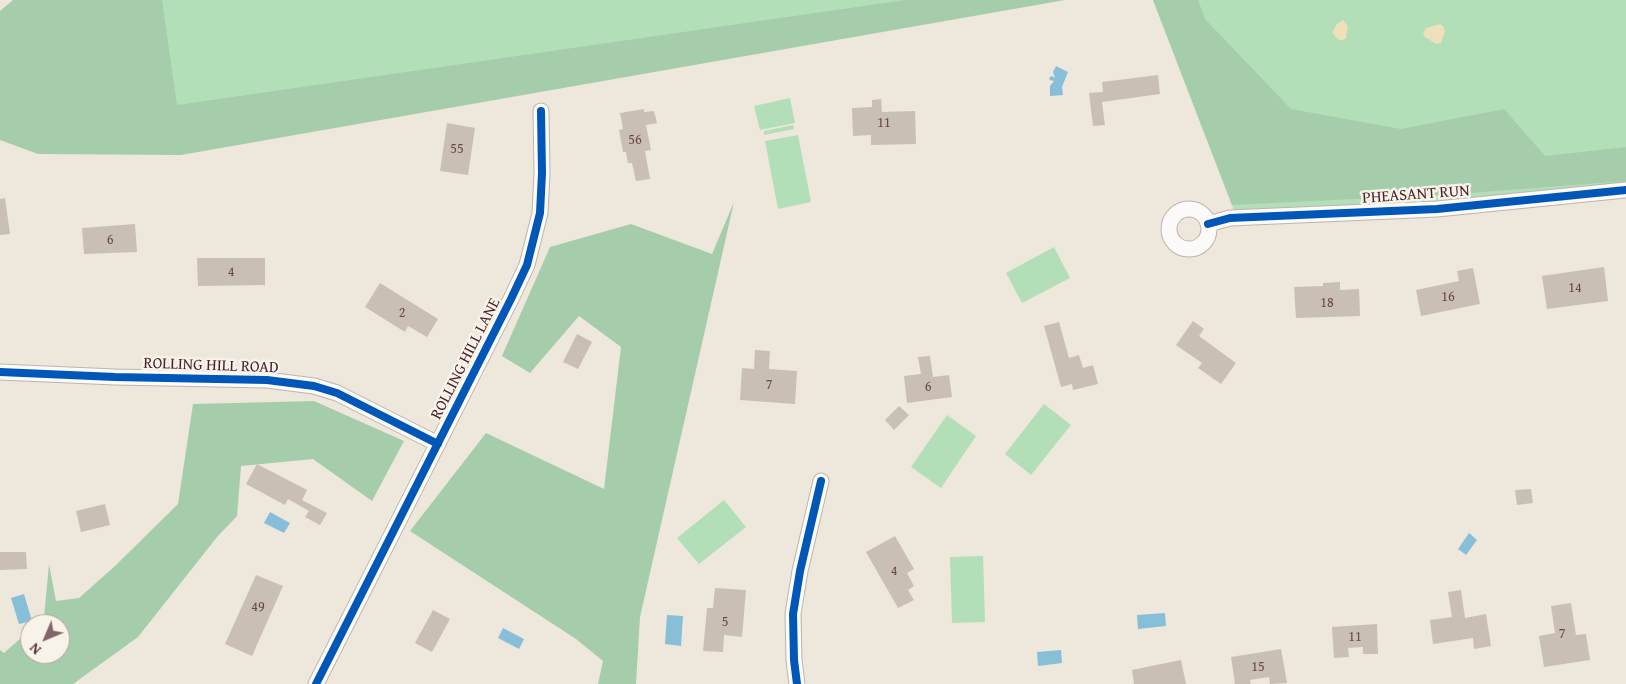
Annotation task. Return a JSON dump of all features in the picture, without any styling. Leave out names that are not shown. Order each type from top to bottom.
[{"type":"street","name":"ROLLING HILL LANE","points":[[316,684],[527,265],[540,213],[542,173],[541,111]]},
{"type":"street","name":"PHEASANT RUN","points":[[1208,224],[1230,218],[1437,209],[1626,190]]},
{"type":"street","name":"ROLLING HILL ROAD","points":[[0,372],[115,377],[267,380],[314,386],[337,393],[438,444]]},
{"type":"street","points":[[797,684],[794,660],[793,614],[800,572],[821,481]]},
{"type":"green space","points":[[13,0],[162,0],[177,105],[905,0],[1065,0],[181,155],[38,154],[0,140],[0,11]]},
{"type":"green space","points":[[130,0],[1061,0],[162,149]]},
{"type":"green space","points":[[1153,0],[1626,0],[1626,190],[1237,218]]},
{"type":"green space","points":[[1153,0],[1198,0],[1205,19],[1291,109],[1401,129],[1504,109],[1545,156],[1626,147],[1626,181],[1457,194],[1232,205]]},
{"type":"green space","points":[[790,98],[795,123],[760,130],[754,106]]},
{"type":"green space","points":[[793,125],[794,129],[764,135],[764,131]]},
{"type":"green space","points":[[798,135],[811,202],[778,209],[765,141]]},
{"type":"green space","points":[[734,202],[640,617],[636,684],[598,684],[603,661],[576,639],[410,531],[486,433],[604,489],[621,347],[579,316],[530,373],[502,356],[550,247],[631,224],[712,254]]},
{"type":"green space","points":[[1054,247],[1070,278],[1022,303],[1006,273]]},
{"type":"green space","points":[[314,401],[404,441],[372,501],[313,459],[241,466],[237,516],[217,537],[138,637],[73,684],[0,684],[0,650],[4,653],[20,639],[20,664],[70,664],[70,614],[44,614],[49,564],[56,601],[79,598],[115,566],[178,504],[193,404]]},
{"type":"green space","points":[[1044,404],[1071,425],[1031,475],[1005,454]]},
{"type":"green space","points":[[947,415],[976,436],[941,488],[911,467]]},
{"type":"green space","points":[[724,500],[746,527],[699,564],[677,538]]},
{"type":"green space","points":[[983,556],[985,622],[952,623],[950,557]]},
{"type":"sand","points":[[1343,20],[1348,26],[1346,38],[1339,40],[1332,33],[1337,24]]},
{"type":"sand","points":[[1440,24],[1445,31],[1441,43],[1436,44],[1423,34],[1426,28]]},
{"type":"water","points":[[1056,66],[1068,72],[1062,87],[1063,95],[1050,96],[1050,86],[1054,81],[1049,78],[1052,76],[1055,78],[1053,72]]},
{"type":"water","points":[[270,512],[290,523],[284,533],[264,523]]},
{"type":"water","points":[[1469,533],[1477,540],[1466,555],[1458,549]]},
{"type":"water","points":[[24,594],[30,614],[20,614],[20,624],[19,624],[11,598]]},
{"type":"water","points":[[1165,613],[1166,626],[1138,629],[1137,615]]},
{"type":"water","points":[[667,615],[683,616],[681,646],[665,644]]},
{"type":"water","points":[[503,628],[524,639],[519,649],[498,638]]},
{"type":"water","points":[[1061,650],[1062,663],[1038,666],[1037,652]]},
{"type":"building","points":[[1158,75],[1160,94],[1102,102],[1105,125],[1093,126],[1089,93],[1103,92],[1102,82]]},
{"type":"building","points":[[881,99],[882,112],[915,111],[916,144],[871,145],[871,135],[853,136],[852,108],[872,107],[872,100]]},
{"type":"building","points":[[644,109],[644,112],[654,111],[657,123],[646,125],[651,150],[645,151],[650,179],[636,181],[632,163],[628,163],[626,152],[623,152],[619,130],[623,129],[620,113]]},
{"type":"building","points":[[447,123],[475,128],[468,175],[440,171]]},
{"type":"building","points":[[5,198],[10,234],[0,235],[0,199]]},
{"type":"building","points":[[135,224],[137,252],[84,254],[82,228]]},
{"type":"building","points":[[197,258],[265,258],[265,285],[198,286]]},
{"type":"building","points":[[1604,267],[1608,301],[1547,309],[1542,276]]},
{"type":"building","points":[[1473,268],[1480,304],[1421,316],[1416,290],[1459,281],[1457,271]]},
{"type":"building","points":[[1340,282],[1340,290],[1359,289],[1360,316],[1296,318],[1294,287],[1323,286],[1323,283]]},
{"type":"building","points":[[380,283],[438,319],[427,337],[408,326],[405,332],[365,307]]},
{"type":"building","points":[[1193,321],[1204,329],[1199,336],[1236,363],[1221,384],[1198,368],[1202,363],[1176,345]]},
{"type":"building","points":[[1059,322],[1069,358],[1079,355],[1083,368],[1093,365],[1098,384],[1073,390],[1072,384],[1061,387],[1044,326]]},
{"type":"building","points":[[577,334],[592,342],[578,369],[563,362]]},
{"type":"building","points":[[755,350],[770,351],[769,369],[797,371],[795,404],[740,400],[742,368],[754,369]]},
{"type":"building","points":[[930,356],[933,377],[949,375],[952,397],[907,403],[904,376],[921,374],[918,357]]},
{"type":"building","points":[[899,406],[909,415],[894,430],[885,420]]},
{"type":"building","points":[[257,464],[307,490],[302,500],[327,513],[320,525],[305,517],[309,511],[288,499],[285,505],[246,484]]},
{"type":"building","points":[[1531,489],[1533,503],[1517,505],[1515,490]]},
{"type":"building","points":[[105,504],[110,525],[81,532],[76,511]]},
{"type":"building","points":[[895,536],[914,569],[907,573],[914,586],[908,590],[914,600],[898,608],[866,552]]},
{"type":"building","points":[[0,552],[26,552],[27,569],[0,570]]},
{"type":"building","points":[[256,575],[283,586],[252,656],[225,644]]},
{"type":"building","points":[[715,588],[746,590],[742,637],[724,635],[723,652],[703,651],[707,608],[713,608]]},
{"type":"building","points":[[1461,590],[1465,618],[1486,614],[1491,646],[1474,649],[1473,638],[1433,644],[1430,620],[1452,617],[1448,592]]},
{"type":"building","points":[[1571,603],[1576,635],[1586,634],[1590,660],[1544,667],[1539,636],[1555,633],[1551,606]]},
{"type":"building","points":[[433,610],[450,619],[432,652],[415,643]]},
{"type":"building","points":[[1377,624],[1378,654],[1363,654],[1363,647],[1348,648],[1349,657],[1334,658],[1332,627]]},
{"type":"building","points":[[1281,649],[1287,683],[1270,684],[1269,677],[1250,680],[1251,684],[1235,684],[1231,657]]},
{"type":"building","points":[[1181,660],[1186,684],[1134,684],[1132,670]]},
{"type":"cycle path","points":[[316,684],[527,265],[540,213],[542,173],[541,111]]},
{"type":"cycle path","points":[[1208,224],[1230,218],[1437,209],[1626,190]]},
{"type":"cycle path","points":[[0,372],[115,377],[267,380],[314,386],[337,393],[438,444]]},
{"type":"cycle path","points":[[797,684],[794,660],[793,614],[800,571],[821,481]]}]
